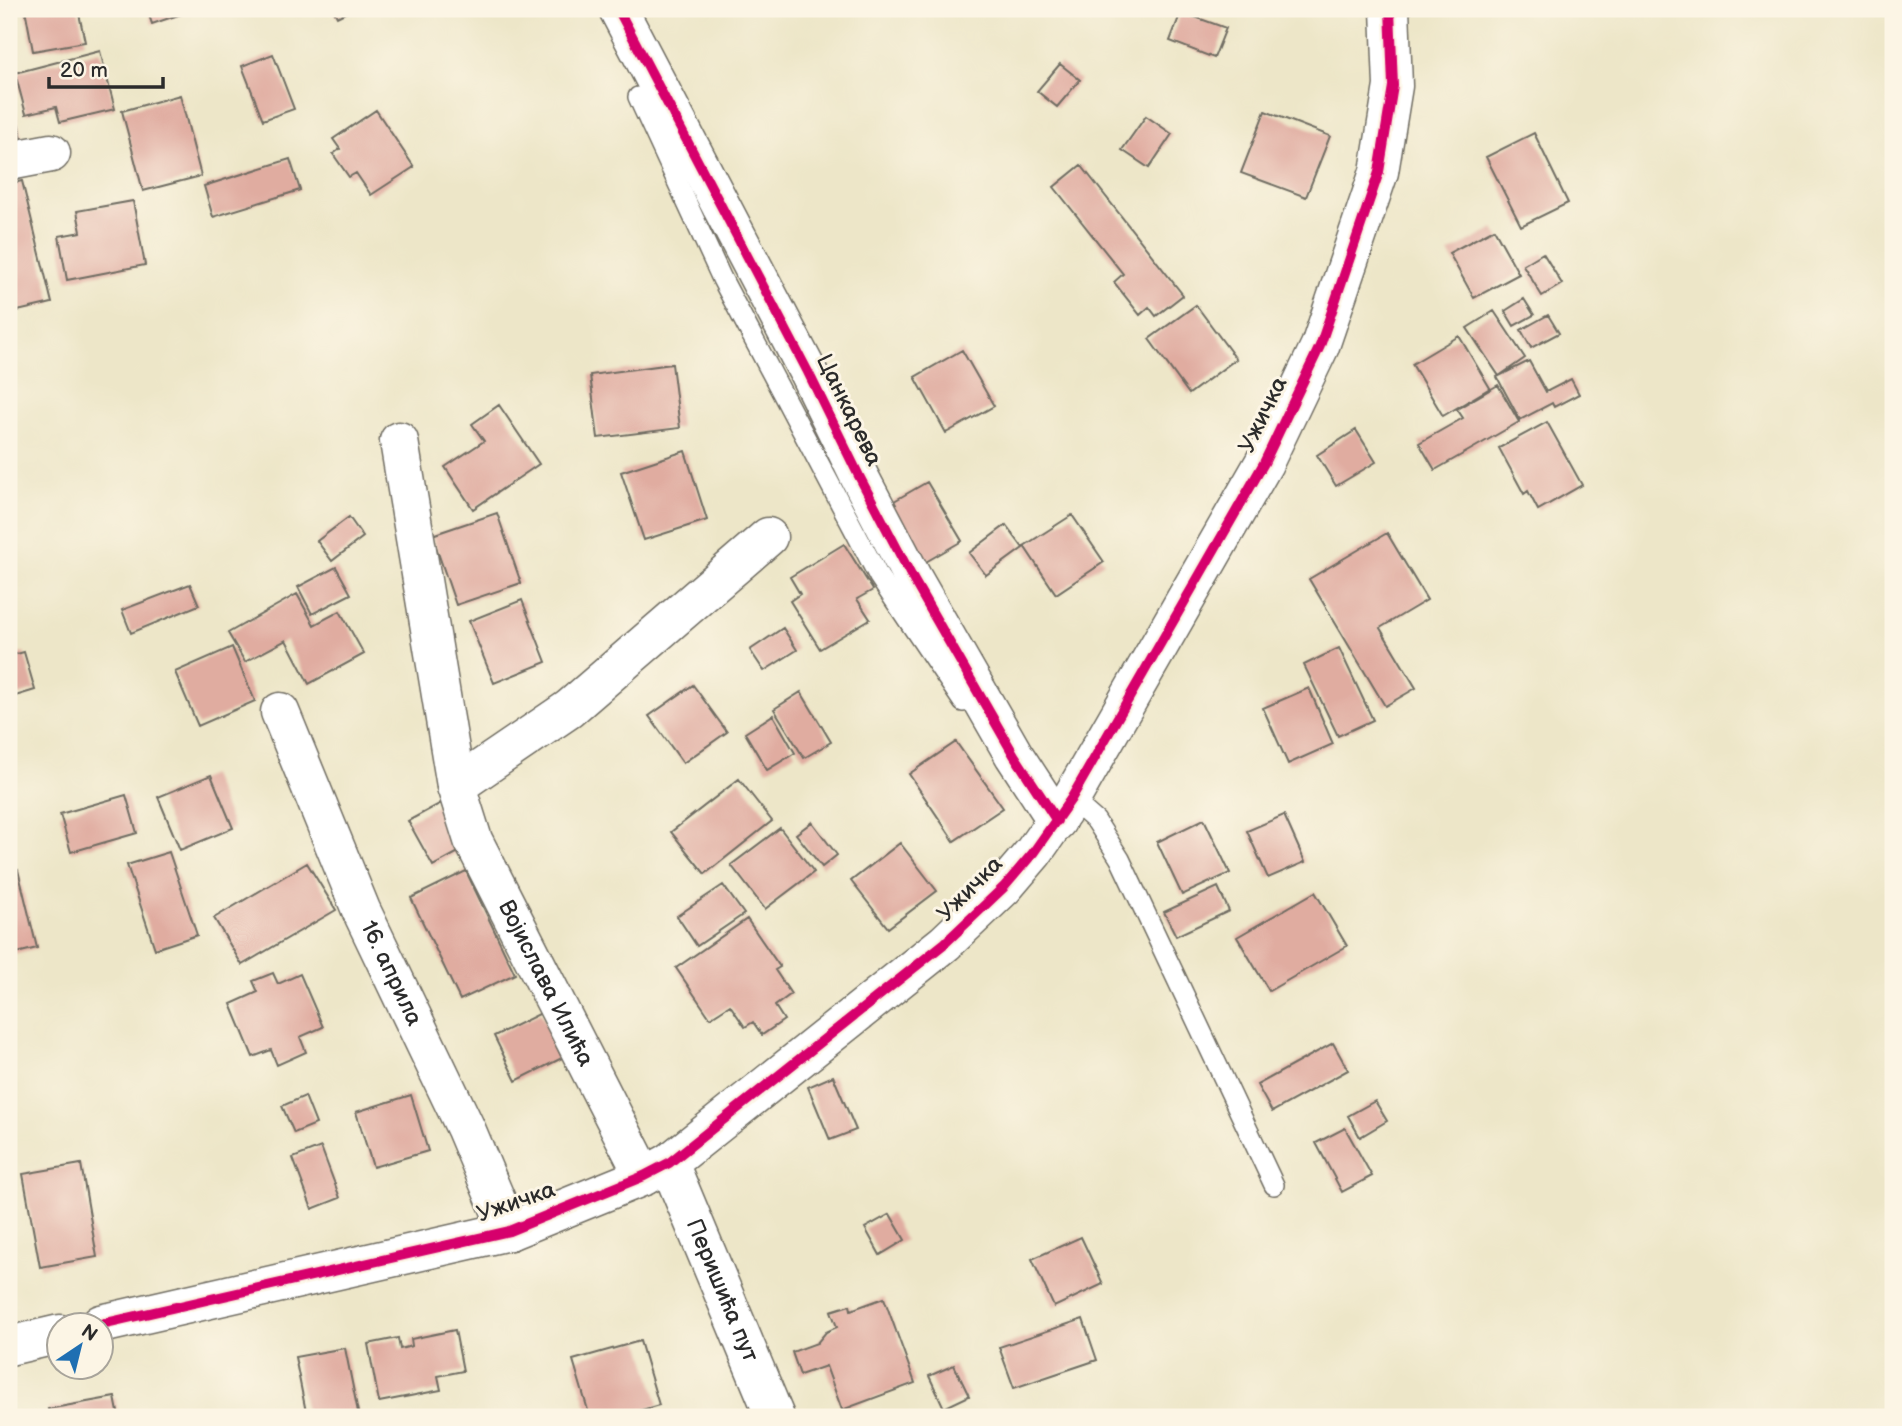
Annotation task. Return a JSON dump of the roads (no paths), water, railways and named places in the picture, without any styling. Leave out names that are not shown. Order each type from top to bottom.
[{"type":"street","name":"Цанкарева","points":[[618,9],[913,579],[983,702],[1059,817]]},
{"type":"street","name":"Ужичка","points":[[116,1322],[509,1231],[657,1169],[945,943],[1004,887],[1059,817],[1264,463],[1320,346],[1379,172],[1393,86],[1390,9]]},
{"type":"street","points":[[9,161],[51,153]]},
{"type":"street","name":"Војислава Илића","points":[[399,441],[456,786],[473,840],[657,1169]]},
{"type":"street","points":[[456,786],[569,709],[768,537]]},
{"type":"street","name":"16. априла","points":[[280,712],[361,910],[466,1129],[509,1231]]},
{"type":"street","name":"Перишића пут","points":[[657,1169],[775,1417]]},
{"type":"street","points":[[9,1346],[46,1337]]},
{"type":"lane","points":[[638,97],[722,279],[879,577],[1059,817],[1096,821],[1120,859],[1274,1185]]}]
